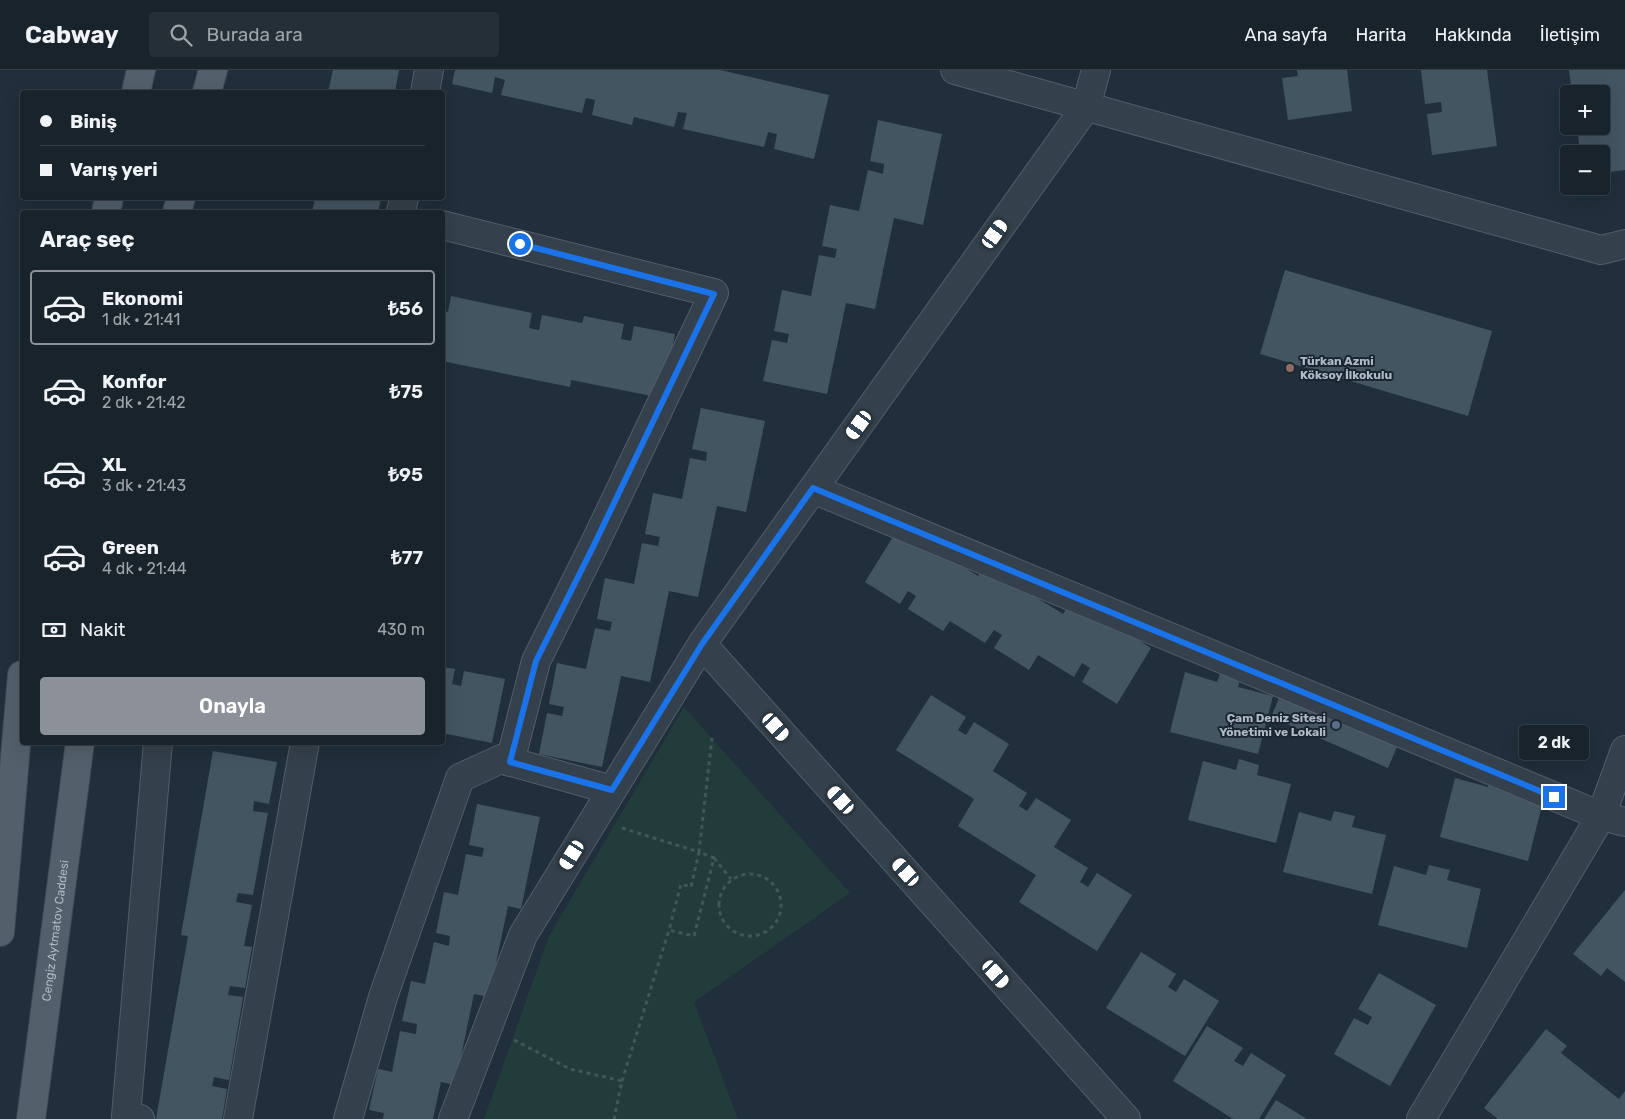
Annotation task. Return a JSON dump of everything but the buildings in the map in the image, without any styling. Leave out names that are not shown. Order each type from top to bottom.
[{"type":"main road","points":[[136,90],[141,70]]},
{"type":"main road","points":[[208,90],[213,70]]},
{"type":"main road","points":[[0,932],[20,698]]},
{"type":"main road","name":"Cengiz Aytmatov Caddesi","points":[[31,1119],[80,745]]},
{"type":"street","points":[[425,90],[429,70]]},
{"type":"street","points":[[955,70],[1601,250],[1625,244]]},
{"type":"street","points":[[453,1119],[523,935],[702,644],[1086,107],[1096,70]]},
{"type":"street","points":[[445,226],[714,294],[594,545],[536,661],[510,762]]},
{"type":"street","points":[[813,488],[1613,819]]},
{"type":"street","points":[[702,644],[1126,1119]]},
{"type":"street","points":[[140,1119],[126,1116],[158,745]]},
{"type":"street","points":[[238,1119],[304,745]]},
{"type":"street","points":[[1421,1119],[1613,819],[1625,750]]},
{"type":"street","points":[[348,1119],[383,997],[460,778],[501,759],[612,790]]},
{"type":"path","points":[[614,1119],[622,1081],[669,930],[681,884],[691,887],[699,852],[712,738]]},
{"type":"path","points":[[614,826],[714,858],[731,879]]},
{"type":"path","points":[[669,930],[694,936],[714,858]]},
{"type":"path","points":[[752,873],[772,881],[778,890],[781,901],[780,912],[769,930],[750,936],[740,935],[724,924],[718,905],[724,886],[731,879],[741,874],[752,873]]},
{"type":"path","points":[[512,1039],[570,1068],[622,1081]]},
{"type":"green space","points":[[684,707],[850,893],[694,1002],[738,1119],[484,1119],[549,936]]},
{"type":"place","name":"Türkan Azmi Köksoy İlkokulu","points":[[1290,368]]},
{"type":"place","name":"Çam Deniz Sitesi Yönetimi ve Lokali","points":[[1336,725]]},
{"type":"route","points":[[520,244],[714,294],[594,545],[536,661],[510,762],[612,790],[702,644],[813,488],[1554,797]]}]
